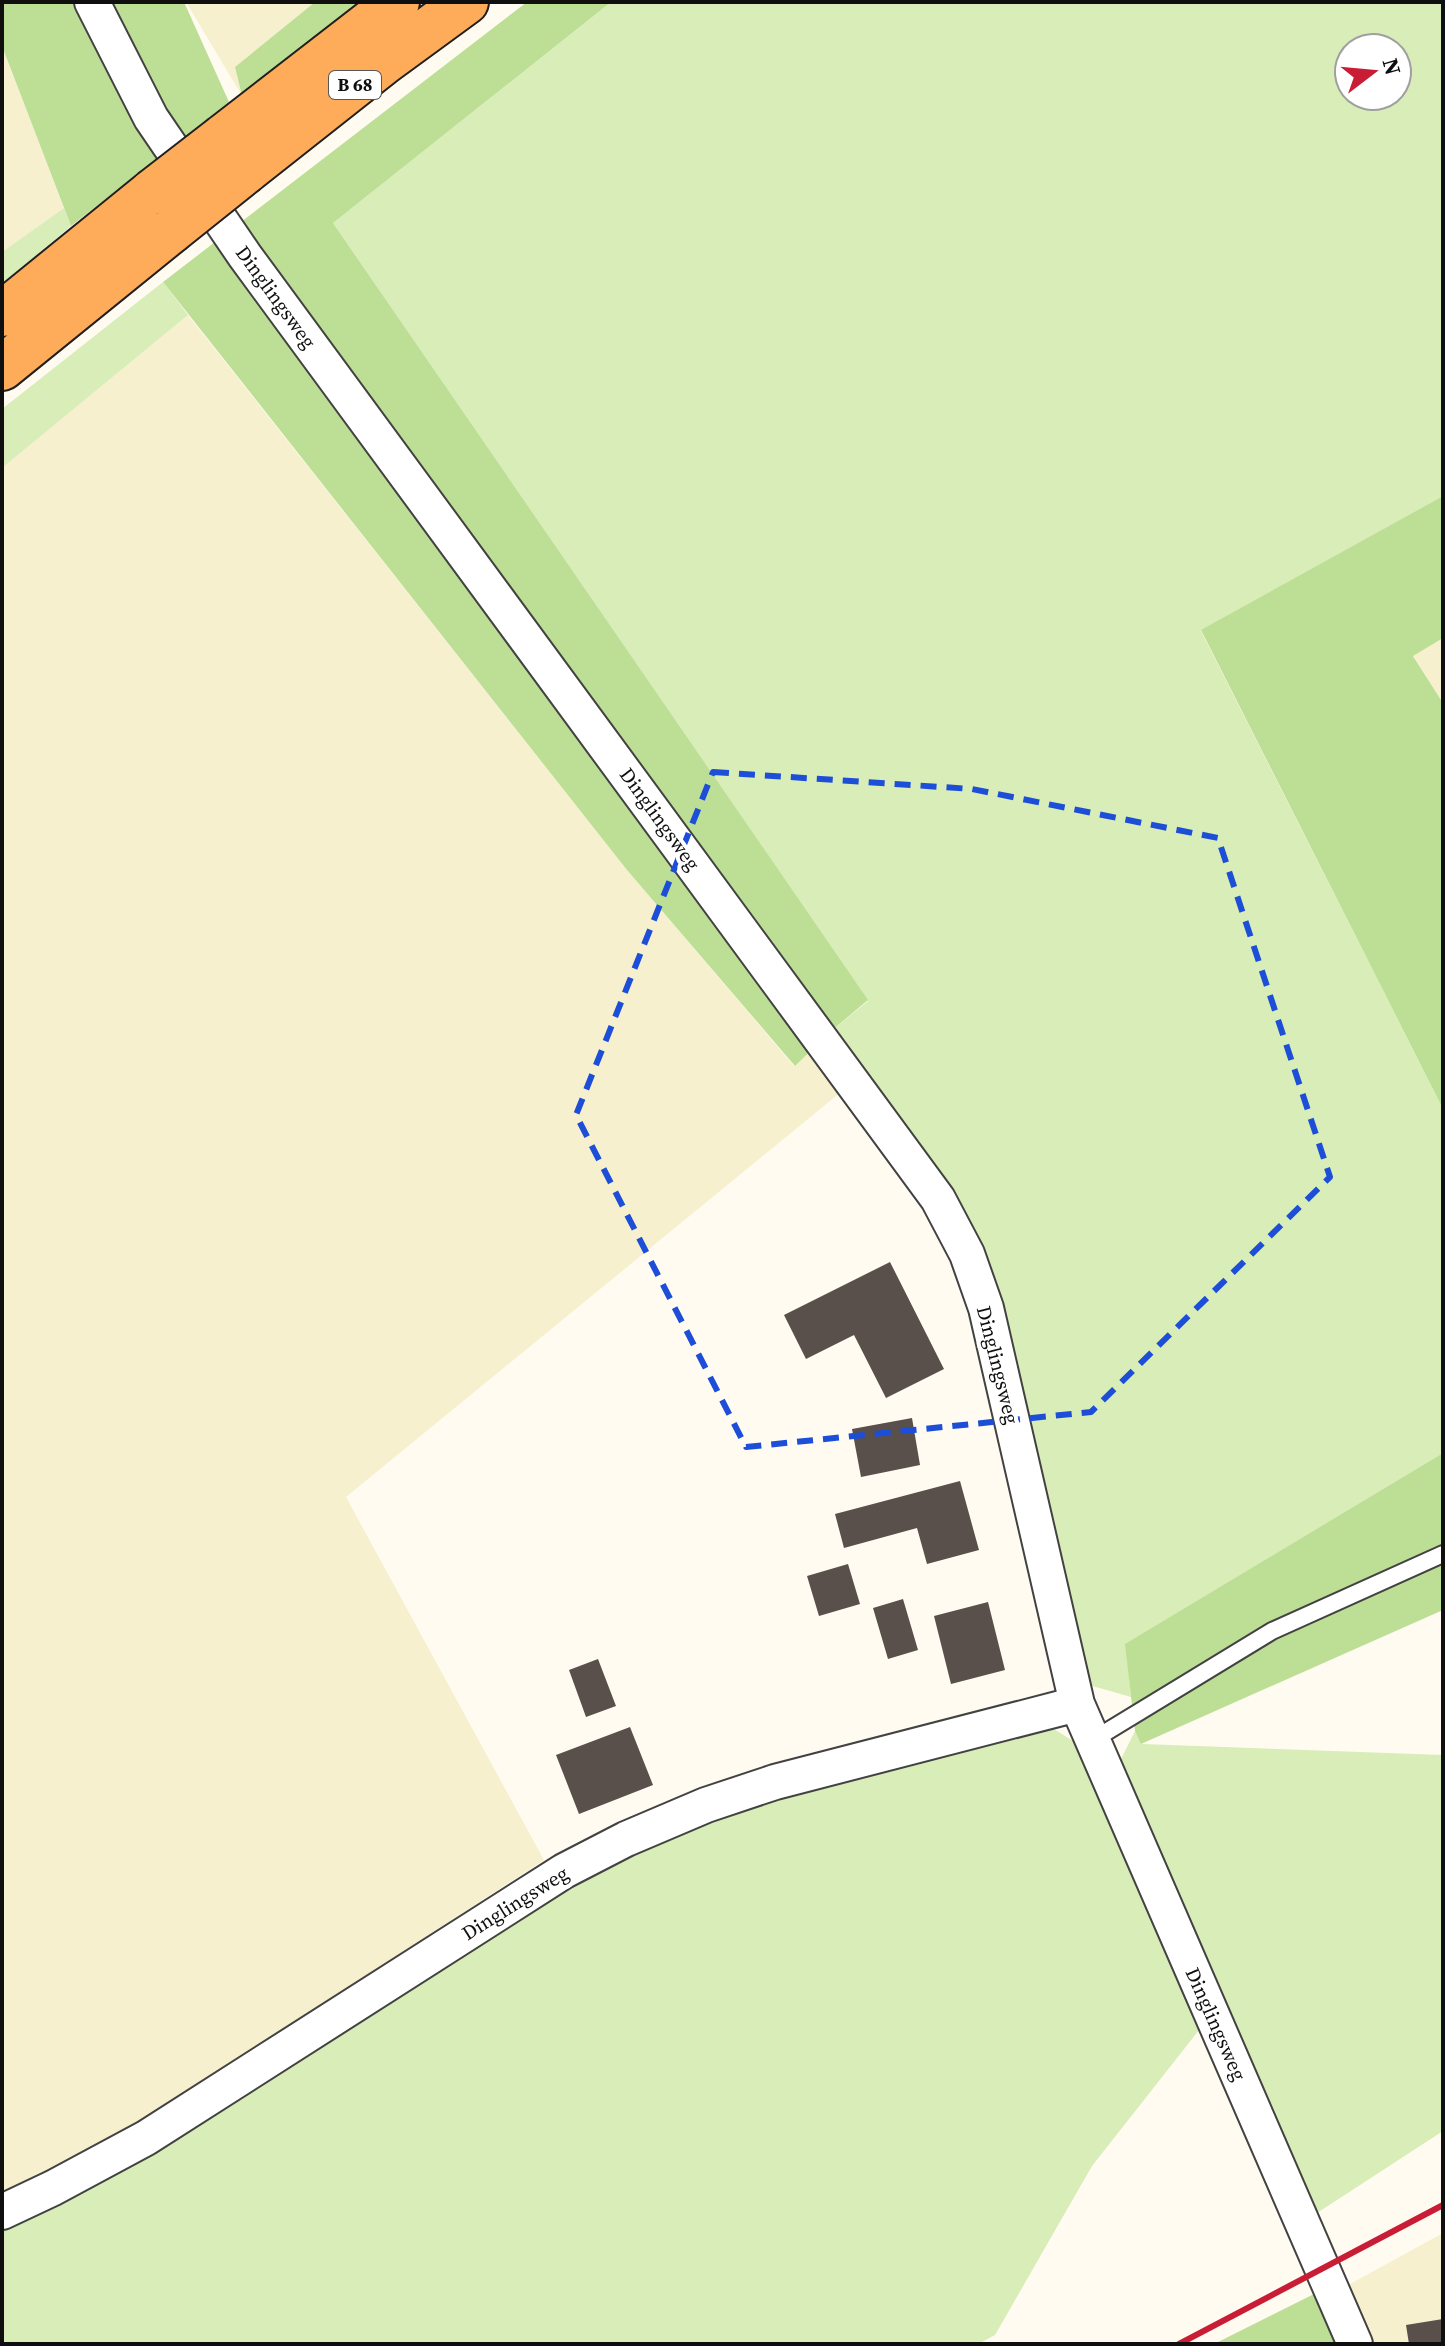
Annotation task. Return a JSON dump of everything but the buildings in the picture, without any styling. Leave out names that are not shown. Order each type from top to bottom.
[{"type":"highway","name":"B 68","points":[[2,368],[171,231],[235,154],[397,2]]},
{"type":"highway","name":"B 68","points":[[2,314],[152,192],[235,154],[384,62],[466,2]]},
{"type":"street","name":"Dinglingsweg","points":[[92,2],[151,118],[245,256],[938,1199],[967,1254],[986,1308],[1077,1704],[1355,2344]]},
{"type":"street","name":"Dinglingsweg","points":[[2,2212],[146,2138],[564,1871],[626,1839],[706,1805],[775,1782],[1077,1704]]},
{"type":"lane","points":[[1093,1740],[1272,1631],[1443,1554]]},
{"type":"highlighted area","points":[[713,772],[972,789],[1218,838],[1330,1177],[1091,1412],[746,1447],[576,1115]]},
{"type":"shaded area","points":[[186,2],[315,2],[235,67],[242,96]]},
{"type":"shaded area","points":[[2,46],[64,208],[2,252]]},
{"type":"shaded area","points":[[188,315],[627,870],[794,1066],[807,1054],[841,1092],[346,1497],[544,1860],[90,2155],[2,2199],[2,468]]},
{"type":"shaded area","points":[[1443,638],[1443,703],[1413,655]]},
{"type":"shaded area","points":[[1443,2233],[1443,2344],[1372,2344],[1350,2284]]},
{"type":"green space","points":[[2,2],[184,2],[229,102],[71,226],[2,46]]},
{"type":"green space","points":[[315,2],[363,2],[242,96],[235,67]]},
{"type":"green space","points":[[527,2],[611,2],[333,223],[868,1000],[795,1066],[627,870],[163,282]]},
{"type":"green space","points":[[611,2],[1443,2],[1443,496],[1201,631],[1443,1109],[1443,1453],[1126,1644],[1131,1697],[1089,1685],[996,1293],[831,1031],[868,1001],[333,223]]},
{"type":"green space","points":[[64,208],[71,226],[2,284],[2,252]]},
{"type":"green space","points":[[163,282],[188,315],[2,468],[2,409]]},
{"type":"green space","points":[[1443,496],[1443,638],[1413,656],[1443,703],[1443,1109],[1201,630]]},
{"type":"green space","points":[[1443,1453],[1443,1610],[1141,1744],[1135,1731],[1125,1644]]},
{"type":"green space","points":[[1041,1721],[1086,1749],[1203,2025],[1092,2166],[995,2335],[978,2344],[2,2344],[2,2222],[564,1884],[710,1813]]},
{"type":"green space","points":[[1135,1731],[1142,1744],[1443,1755],[1443,2131],[1317,2213],[1117,1767]]},
{"type":"green space","points":[[1314,2294],[1337,2344],[1214,2344]]},
{"type":"railway","points":[[1179,2344],[1443,2205]]}]
